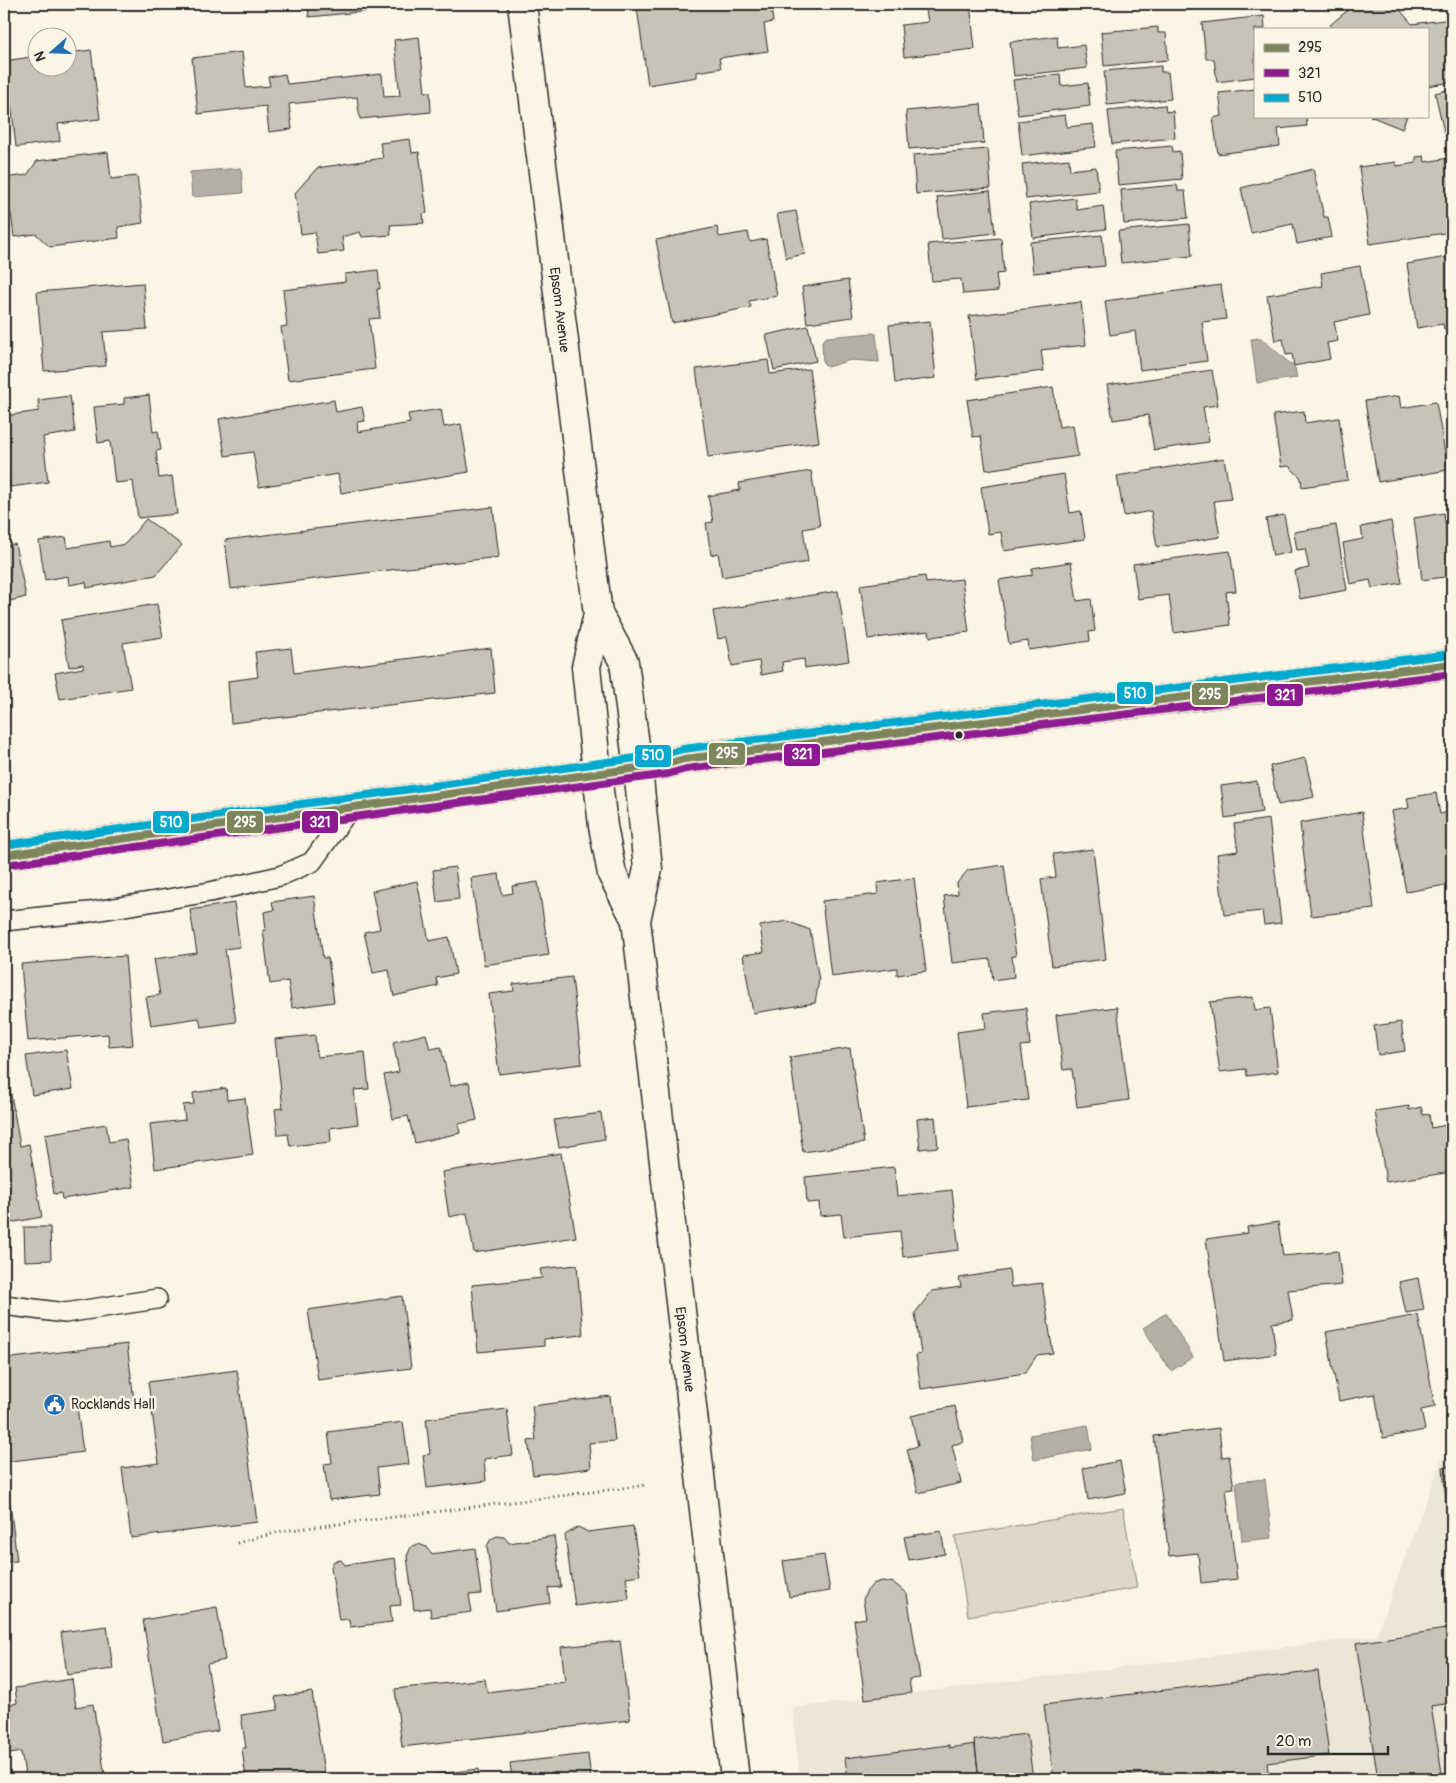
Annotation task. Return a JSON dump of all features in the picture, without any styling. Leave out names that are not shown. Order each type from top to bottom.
[{"type":"street","name":"Epsom Avenue","points":[[522,4],[598,614],[586,666],[603,826],[612,874],[636,920]]},
{"type":"street","name":"Epsom Avenue","points":[[598,614],[624,662],[638,768],[648,869],[636,920],[735,1779]]},
{"type":"street","points":[[4,856],[667,764],[684,759],[1452,664]]},
{"type":"lane","points":[[4,921],[89,912],[210,892],[280,876],[312,862],[351,807]]},
{"type":"lane","points":[[4,1306],[65,1312],[157,1299]]},
{"type":"path","points":[[237,1544],[284,1530],[647,1485]]},
{"type":"shaded area","points":[[241,168],[243,193],[192,197],[190,172]]},
{"type":"shaded area","points":[[876,334],[879,362],[851,360],[827,367],[823,363],[822,341],[827,337]]},
{"type":"shaded area","points":[[1261,338],[1295,368],[1297,378],[1257,383],[1251,339]]},
{"type":"shaded area","points":[[1166,1313],[1193,1357],[1171,1371],[1143,1328]]},
{"type":"shaded area","points":[[1088,1425],[1092,1449],[1034,1460],[1030,1435]]},
{"type":"shaded area","points":[[1452,1456],[1452,1779],[800,1779],[792,1708],[1376,1636],[1442,1458]]},
{"type":"shaded area","points":[[1265,1479],[1272,1538],[1242,1541],[1236,1482]]},
{"type":"shaded area","points":[[1123,1508],[1137,1588],[968,1616],[955,1536]]},
{"type":"building","points":[[308,4],[432,4],[432,5],[309,17]]},
{"type":"building","points":[[664,4],[771,4],[773,22],[764,24],[768,51],[719,58],[721,68],[697,72],[697,77],[648,85],[637,8]]},
{"type":"building","points":[[925,4],[970,4],[975,49],[904,57],[901,25],[928,22]]},
{"type":"building","points":[[1355,4],[1395,4],[1412,24],[1452,19],[1452,82],[1428,86],[1428,28],[1332,28],[1330,25]]},
{"type":"building","points":[[1264,16],[1265,28],[1254,28],[1254,77],[1217,82],[1214,59],[1206,59],[1202,23]]},
{"type":"building","points":[[1158,27],[1158,33],[1166,33],[1168,60],[1104,66],[1101,32]]},
{"type":"building","points":[[1057,36],[1058,48],[1084,45],[1087,68],[1014,76],[1010,42]]},
{"type":"building","points":[[419,37],[425,92],[430,92],[431,112],[360,119],[357,97],[289,104],[292,129],[269,132],[266,106],[198,114],[192,58],[242,52],[246,88],[270,86],[268,77],[285,74],[287,84],[382,74],[384,97],[400,96],[394,40]]},
{"type":"building","points":[[91,50],[100,119],[58,124],[60,141],[16,147],[11,103],[4,104],[4,61],[28,57],[28,78],[78,78],[78,52]]},
{"type":"building","points":[[1161,66],[1161,72],[1168,72],[1171,99],[1107,105],[1104,71]]},
{"type":"building","points":[[1060,74],[1061,86],[1088,83],[1090,106],[1018,115],[1013,80]]},
{"type":"building","points":[[1254,89],[1254,118],[1306,118],[1307,126],[1278,129],[1280,146],[1218,154],[1213,118],[1222,116],[1219,93]]},
{"type":"building","points":[[1452,89],[1452,130],[1444,132],[1435,93]]},
{"type":"building","points":[[981,104],[984,143],[909,149],[906,111]]},
{"type":"building","points":[[1165,105],[1166,112],[1173,111],[1175,138],[1112,144],[1108,111]]},
{"type":"building","points":[[1065,115],[1067,127],[1093,124],[1096,147],[1022,156],[1018,121]]},
{"type":"building","points":[[1375,118],[1406,118],[1402,129]]},
{"type":"building","points":[[410,139],[412,153],[419,152],[427,213],[423,214],[424,223],[390,225],[391,235],[362,237],[360,232],[342,237],[344,251],[318,254],[315,232],[301,234],[295,193],[317,168],[383,158],[380,143]]},
{"type":"building","points":[[1172,146],[1173,152],[1180,151],[1182,179],[1118,185],[1115,151]]},
{"type":"building","points":[[988,149],[991,188],[916,194],[913,155]]},
{"type":"building","points":[[108,152],[111,179],[137,176],[143,223],[118,227],[119,238],[50,247],[36,234],[14,237],[11,213],[4,214],[4,178],[27,175],[37,161]]},
{"type":"building","points":[[1424,156],[1425,162],[1449,158],[1452,175],[1452,232],[1370,244],[1359,167],[1396,162],[1397,166],[1416,163],[1416,157]]},
{"type":"building","points":[[1069,159],[1070,170],[1096,167],[1099,191],[1026,199],[1022,164]]},
{"type":"building","points":[[1313,169],[1324,217],[1328,217],[1332,237],[1297,244],[1293,224],[1251,233],[1241,188]]},
{"type":"building","points":[[1177,185],[1178,191],[1185,191],[1188,218],[1124,224],[1121,190]]},
{"type":"building","points":[[990,191],[995,233],[942,239],[937,197]]},
{"type":"building","points":[[1075,198],[1077,210],[1103,206],[1106,229],[1033,238],[1029,204]]},
{"type":"building","points":[[796,211],[805,254],[786,258],[777,214]]},
{"type":"building","points":[[1189,224],[1192,256],[1121,263],[1118,231]]},
{"type":"building","points":[[717,227],[719,237],[748,232],[750,242],[766,239],[777,296],[749,301],[751,307],[672,323],[656,240]]},
{"type":"building","points":[[1102,235],[1105,266],[1033,273],[1030,242]]},
{"type":"building","points":[[1001,238],[1004,273],[996,274],[998,291],[963,294],[961,279],[932,281],[928,244]]},
{"type":"building","points":[[1452,256],[1452,328],[1444,329],[1443,324],[1417,328],[1407,264]]},
{"type":"building","points":[[1360,266],[1369,315],[1334,322],[1338,341],[1327,343],[1330,359],[1294,366],[1292,354],[1286,355],[1283,339],[1275,341],[1267,295],[1323,286],[1321,273]]},
{"type":"building","points":[[378,270],[380,289],[377,289],[380,318],[369,319],[375,369],[288,380],[281,327],[287,326],[283,290],[345,282],[345,274]]},
{"type":"building","points":[[848,280],[853,317],[807,323],[802,287]]},
{"type":"building","points":[[143,283],[147,329],[103,332],[106,366],[44,371],[37,292]]},
{"type":"building","points":[[1221,285],[1226,319],[1202,322],[1207,361],[1140,370],[1135,331],[1110,335],[1105,301]]},
{"type":"building","points":[[1081,302],[1086,345],[1041,350],[1044,371],[977,379],[969,316]]},
{"type":"building","points":[[930,321],[936,378],[895,383],[889,325]]},
{"type":"building","points":[[808,326],[816,361],[774,370],[766,335]]},
{"type":"building","points":[[768,360],[770,374],[809,369],[819,442],[708,457],[696,369]]},
{"type":"building","points":[[1212,370],[1218,405],[1203,407],[1209,442],[1154,450],[1148,415],[1113,420],[1107,385]]},
{"type":"building","points":[[1053,387],[1059,427],[1073,425],[1078,456],[986,470],[981,436],[973,437],[967,400]]},
{"type":"building","points":[[149,395],[153,432],[158,431],[161,450],[156,451],[159,478],[172,476],[177,514],[138,518],[133,481],[115,483],[110,441],[98,443],[94,407],[124,404],[124,398]]},
{"type":"building","points":[[70,396],[75,432],[43,437],[48,482],[10,487],[7,462],[4,462],[4,416],[39,411],[38,400]]},
{"type":"building","points":[[1399,396],[1401,408],[1436,402],[1448,470],[1378,482],[1365,401]]},
{"type":"building","points":[[334,400],[336,412],[362,407],[365,421],[357,422],[358,432],[410,423],[408,414],[441,409],[444,427],[461,424],[469,472],[341,493],[338,474],[259,487],[253,452],[225,456],[219,419]]},
{"type":"building","points":[[1304,411],[1305,423],[1339,418],[1348,480],[1302,487],[1301,478],[1289,466],[1281,467],[1273,415]]},
{"type":"building","points":[[1224,458],[1231,499],[1214,501],[1220,537],[1157,547],[1151,511],[1124,516],[1117,476]]},
{"type":"building","points":[[811,471],[820,526],[803,529],[808,562],[722,577],[718,553],[711,555],[706,523],[713,522],[708,496],[740,490],[739,483]]},
{"type":"building","points":[[1064,474],[1070,513],[1081,511],[1085,539],[1004,551],[1001,532],[988,534],[981,487]]},
{"type":"building","points":[[493,507],[499,557],[231,589],[225,540]]},
{"type":"building","points":[[1444,513],[1452,576],[1422,580],[1414,518]]},
{"type":"building","points":[[1284,515],[1291,552],[1273,556],[1266,519]]},
{"type":"building","points":[[146,519],[182,545],[156,575],[87,588],[86,582],[69,585],[68,576],[45,580],[39,541],[66,537],[68,548],[109,541],[110,547],[125,544]]},
{"type":"building","points":[[1391,521],[1402,583],[1372,588],[1370,580],[1350,584],[1343,543],[1363,539],[1361,527]]},
{"type":"building","points":[[1336,525],[1347,590],[1300,599],[1295,571],[1309,568],[1305,549],[1297,550],[1294,532]]},
{"type":"building","points":[[15,544],[26,597],[10,601],[4,573],[4,547]]},
{"type":"building","points":[[1230,551],[1236,591],[1226,592],[1230,625],[1174,633],[1169,595],[1138,599],[1133,564]]},
{"type":"building","points":[[1071,562],[1077,601],[1091,599],[1095,631],[1089,632],[1090,641],[1029,650],[1028,641],[1009,644],[999,580],[1032,575],[1032,568]]},
{"type":"building","points":[[925,576],[926,583],[962,579],[969,632],[930,637],[929,631],[868,639],[860,585]]},
{"type":"building","points":[[838,591],[849,661],[805,668],[804,659],[782,662],[783,671],[761,675],[759,661],[732,666],[727,637],[718,639],[713,611]]},
{"type":"building","points":[[157,604],[163,637],[123,643],[131,688],[60,699],[55,673],[83,668],[83,664],[69,667],[61,620]]},
{"type":"building","points":[[291,648],[294,673],[491,648],[495,693],[231,723],[228,681],[258,677],[255,652]]},
{"type":"building","points":[[1305,758],[1314,797],[1278,805],[1270,766]]},
{"type":"building","points":[[1257,781],[1262,812],[1225,818],[1221,786]]},
{"type":"building","points":[[1436,793],[1440,814],[1452,811],[1452,884],[1406,892],[1391,811],[1409,808],[1407,798]]},
{"type":"building","points":[[1362,812],[1374,909],[1311,916],[1300,823]]},
{"type":"building","points":[[1269,819],[1281,923],[1264,925],[1262,911],[1224,915],[1217,854],[1238,851],[1234,824]]},
{"type":"building","points":[[1093,849],[1106,959],[1052,966],[1041,879],[1056,877],[1053,854]]},
{"type":"building","points":[[1004,865],[1016,956],[1012,956],[1014,977],[993,980],[990,959],[952,963],[944,896],[958,894],[957,883],[968,870]]},
{"type":"building","points":[[455,867],[459,899],[437,902],[433,870]]},
{"type":"building","points":[[499,874],[502,895],[513,893],[512,886],[538,882],[549,955],[484,965],[471,878]]},
{"type":"building","points":[[914,878],[926,971],[897,975],[897,968],[831,977],[822,901],[878,894],[877,883]]},
{"type":"building","points":[[417,881],[429,941],[449,937],[456,974],[436,978],[438,986],[394,996],[389,970],[373,973],[364,932],[380,929],[372,891]]},
{"type":"building","points":[[314,896],[323,958],[328,958],[334,1002],[292,1008],[288,981],[270,984],[263,930],[266,930],[264,912],[274,910],[272,902]]},
{"type":"building","points":[[234,903],[240,947],[225,949],[236,1022],[201,1027],[199,1018],[151,1025],[146,997],[160,995],[154,959],[197,953],[190,910]]},
{"type":"building","points":[[787,921],[810,930],[819,980],[815,1003],[753,1013],[743,955],[764,952],[760,926]]},
{"type":"building","points":[[125,956],[133,1045],[109,1047],[108,1034],[28,1041],[21,964]]},
{"type":"building","points":[[572,977],[582,1064],[499,1074],[489,994],[514,991],[513,984]]},
{"type":"building","points":[[1253,997],[1255,1010],[1270,1008],[1278,1072],[1247,1076],[1246,1069],[1220,1072],[1210,1002]]},
{"type":"building","points":[[1117,1007],[1129,1100],[1077,1107],[1072,1069],[1063,1070],[1056,1015]]},
{"type":"building","points":[[1026,1008],[1030,1045],[1021,1046],[1028,1100],[966,1107],[957,1032],[986,1028],[984,1013]]},
{"type":"building","points":[[1401,1022],[1405,1051],[1378,1055],[1374,1026]]},
{"type":"building","points":[[426,1034],[430,1049],[441,1047],[450,1086],[469,1082],[477,1120],[458,1124],[460,1133],[415,1143],[408,1116],[393,1119],[384,1075],[399,1072],[393,1042]]},
{"type":"building","points":[[315,1035],[317,1057],[365,1052],[369,1089],[354,1090],[358,1124],[330,1128],[331,1142],[290,1146],[288,1134],[278,1135],[275,1109],[283,1108],[275,1039]]},
{"type":"building","points":[[850,1048],[864,1143],[803,1152],[790,1057]]},
{"type":"building","points":[[66,1050],[73,1089],[32,1095],[26,1056]]},
{"type":"building","points":[[4,1055],[20,1146],[29,1144],[42,1217],[4,1224]]},
{"type":"building","points":[[226,1088],[227,1100],[245,1098],[253,1155],[155,1169],[150,1124],[185,1120],[183,1105],[194,1104],[193,1093]]},
{"type":"building","points":[[1409,1106],[1409,1110],[1421,1107],[1423,1115],[1429,1114],[1431,1128],[1452,1124],[1452,1172],[1386,1182],[1375,1111]]},
{"type":"building","points":[[601,1113],[605,1139],[559,1147],[554,1120]]},
{"type":"building","points":[[935,1117],[938,1147],[920,1149],[917,1119]]},
{"type":"building","points":[[106,1124],[109,1142],[126,1139],[134,1187],[62,1199],[61,1193],[54,1194],[45,1134]]},
{"type":"building","points":[[561,1153],[576,1237],[474,1253],[467,1213],[449,1217],[442,1172]]},
{"type":"building","points":[[894,1167],[897,1196],[952,1190],[959,1250],[903,1257],[900,1231],[844,1237],[841,1214],[820,1216],[819,1202],[807,1203],[805,1177]]},
{"type":"building","points":[[1278,1222],[1283,1256],[1338,1251],[1342,1285],[1288,1290],[1293,1320],[1272,1323],[1276,1354],[1224,1361],[1206,1239],[1248,1233],[1247,1227]]},
{"type":"building","points":[[24,1227],[50,1227],[51,1260],[25,1261]]},
{"type":"building","points":[[577,1265],[583,1335],[544,1339],[544,1346],[478,1352],[472,1285],[542,1278],[540,1269]]},
{"type":"building","points":[[1009,1270],[1011,1287],[1042,1283],[1053,1353],[1037,1355],[1025,1373],[921,1389],[916,1355],[921,1354],[915,1313],[932,1291],[961,1287],[959,1278]]},
{"type":"building","points":[[1418,1278],[1424,1310],[1406,1313],[1399,1282]]},
{"type":"building","points":[[402,1296],[411,1368],[318,1380],[308,1310]]},
{"type":"building","points":[[1418,1315],[1435,1407],[1421,1410],[1425,1430],[1383,1438],[1375,1394],[1339,1401],[1326,1332]]},
{"type":"building","name":"Rocklands Hall","points":[[127,1344],[134,1400],[77,1407],[83,1452],[4,1462],[4,1359]]},
{"type":"building","points":[[237,1370],[257,1522],[131,1538],[122,1468],[159,1463],[148,1382]]},
{"type":"building","points":[[610,1396],[615,1441],[589,1443],[591,1468],[533,1475],[528,1441],[536,1440],[532,1406]]},
{"type":"building","points":[[955,1406],[963,1442],[952,1445],[961,1483],[918,1493],[907,1449],[918,1446],[911,1416]]},
{"type":"building","points":[[507,1409],[513,1455],[484,1459],[486,1481],[427,1488],[423,1455],[430,1454],[426,1419]]},
{"type":"building","points":[[403,1422],[409,1464],[377,1468],[380,1494],[329,1500],[324,1464],[332,1463],[328,1432]]},
{"type":"building","points":[[1219,1428],[1222,1457],[1229,1456],[1234,1488],[1226,1489],[1237,1579],[1201,1583],[1198,1553],[1169,1556],[1154,1436]]},
{"type":"building","points":[[1120,1461],[1126,1493],[1088,1500],[1083,1468]]},
{"type":"building","points":[[1452,1466],[1452,1572],[1443,1467]]},
{"type":"building","points":[[10,1503],[17,1561],[4,1562],[4,1504]]},
{"type":"building","points":[[633,1526],[640,1575],[626,1577],[629,1599],[575,1606],[565,1535],[578,1527],[588,1532]]},
{"type":"building","points":[[941,1531],[945,1554],[909,1560],[904,1537]]},
{"type":"building","points":[[497,1536],[504,1537],[509,1543],[554,1536],[561,1587],[548,1588],[550,1603],[496,1611],[487,1546],[491,1539]]},
{"type":"building","points":[[418,1544],[427,1547],[431,1554],[475,1548],[481,1594],[469,1595],[472,1612],[431,1617],[430,1608],[414,1610],[407,1556],[411,1547]]},
{"type":"building","points":[[824,1555],[830,1591],[789,1597],[783,1561]]},
{"type":"building","points":[[395,1558],[401,1605],[390,1606],[392,1622],[350,1627],[349,1619],[339,1620],[331,1567],[334,1561],[341,1560],[345,1565]]},
{"type":"building","points":[[882,1581],[894,1583],[907,1594],[920,1678],[909,1679],[911,1693],[865,1699],[854,1620],[866,1618],[863,1600],[866,1592],[873,1584]]},
{"type":"building","points":[[217,1607],[225,1660],[207,1664],[218,1731],[163,1741],[143,1620]]},
{"type":"building","points":[[107,1626],[113,1669],[67,1675],[61,1632]]},
{"type":"building","points":[[1452,1628],[1452,1703],[1431,1706],[1443,1779],[1378,1779],[1356,1643]]},
{"type":"building","points":[[620,1641],[630,1720],[402,1747],[395,1689],[485,1679],[487,1692],[565,1682],[561,1647]]},
{"type":"building","points":[[1318,1671],[1329,1755],[1267,1763],[1269,1779],[1164,1779],[1163,1771],[1101,1779],[1054,1779],[1044,1705]]},
{"type":"building","points":[[72,1679],[76,1707],[93,1704],[105,1775],[78,1779],[26,1779],[21,1752],[10,1754],[4,1706],[17,1703],[15,1688]]},
{"type":"building","points":[[312,1692],[325,1779],[246,1779],[242,1748],[246,1748],[241,1715],[278,1710],[275,1697]]},
{"type":"building","points":[[1027,1734],[1033,1779],[979,1779],[974,1740]]},
{"type":"building","points":[[975,1744],[979,1779],[848,1779],[845,1758],[949,1745],[949,1748]]},
{"type":"building","points":[[588,1754],[591,1779],[512,1779],[510,1763]]},
{"type":"building","points":[[478,1769],[480,1779],[396,1779]]},
{"type":"transit line","name":"510","points":[[4,845],[665,754],[683,749],[1451,654]]},
{"type":"transit line","name":"295","points":[[4,855],[667,764],[684,759],[1452,664]]},
{"type":"transit line","name":"321","points":[[5,865],[668,774],[686,769],[1452,674]]},
{"type":"place","name":"Rocklands Hall","points":[[55,1404]]}]
